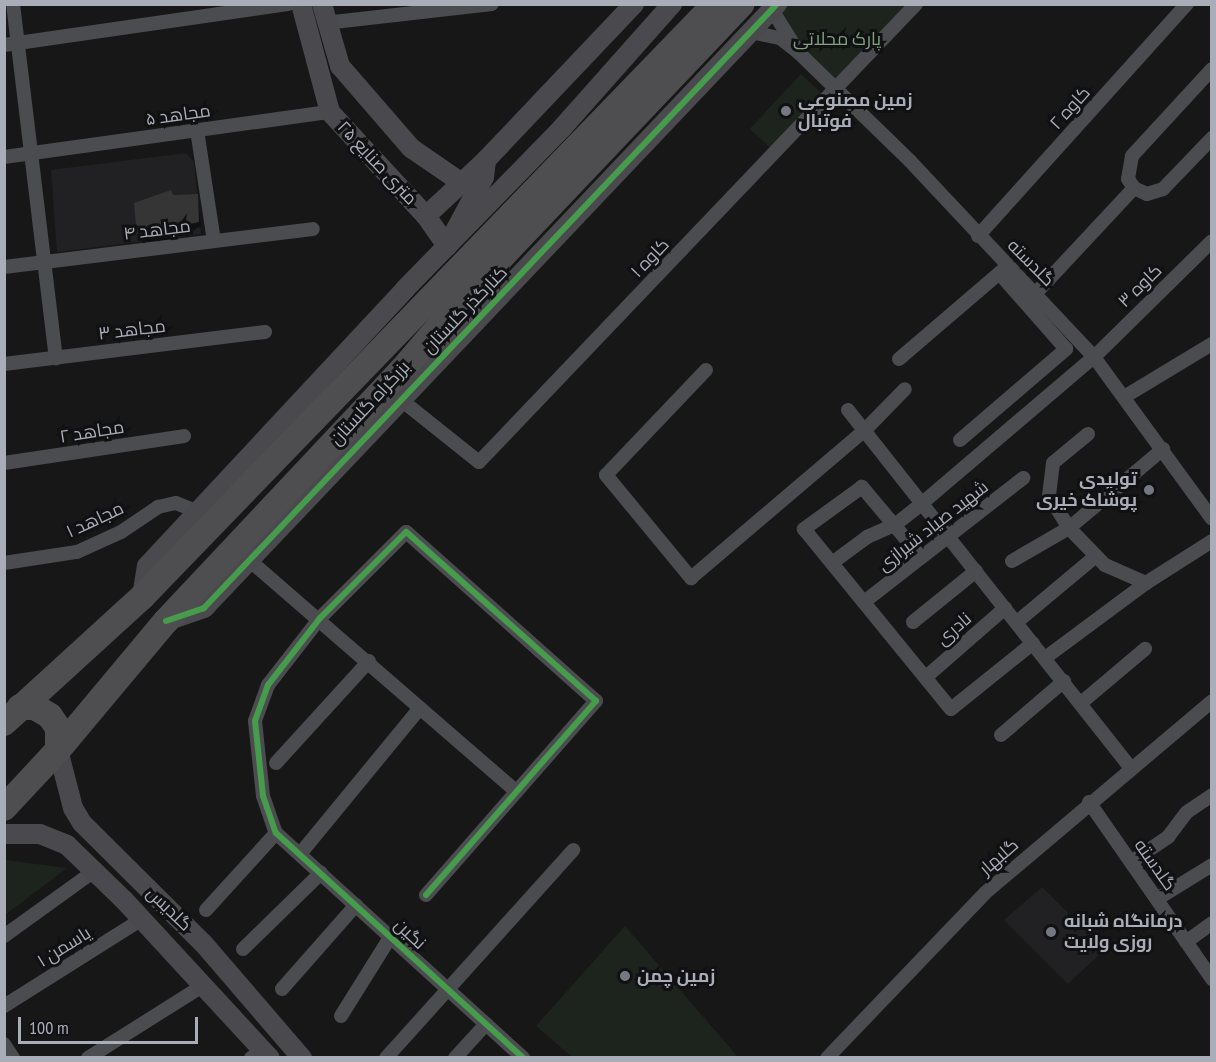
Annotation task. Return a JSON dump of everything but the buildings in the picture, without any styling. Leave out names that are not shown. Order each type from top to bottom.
[{"type":"highway","name":"بزرگراه گلستان","points":[[10,712],[142,597],[714,4]]},
{"type":"highway","name":"بزرگراه گلستان","points":[[4,808],[58,750],[166,621],[384,397],[471,289],[741,4]]},
{"type":"highway","points":[[363,368],[369,383],[384,397]]},
{"type":"highway","points":[[343,387],[361,389],[384,397]]},
{"type":"highway","points":[[10,712],[35,707],[50,716],[58,728],[58,750]]},
{"type":"street","points":[[13,4],[11,44],[31,154],[56,358]]},
{"type":"street","points":[[11,44],[289,4]]},
{"type":"street","name":"۲۵ متری صنایع","points":[[301,4],[304,25],[330,112],[426,216],[447,246]]},
{"type":"street","points":[[304,25],[324,14],[492,4]]},
{"type":"street","points":[[426,216],[486,160],[634,4]]},
{"type":"street","points":[[142,597],[147,566],[196,511],[562,128],[672,4]]},
{"type":"street","name":"کاوه ۱","points":[[384,397],[478,462],[837,90],[916,4]]},
{"type":"street","name":"کاوه ۲","points":[[978,236],[1187,4]]},
{"type":"street","points":[[775,7],[799,53]]},
{"type":"street","name":"کنارگذر گلستان","points":[[166,621],[204,608],[249,560],[384,397],[775,7]]},
{"type":"street","name":"۲۵ متری صنایع","points":[[324,14],[340,66],[411,148],[462,183]]},
{"type":"street","points":[[751,32],[780,38],[799,53]]},
{"type":"street","name":"گلدسته","points":[[799,53],[978,236],[1004,269],[1036,293],[1094,357],[1212,519]]},
{"type":"street","points":[[1212,69],[1132,156],[1127,171],[1134,188],[1147,194],[1163,189],[1212,138]]},
{"type":"street","name":"۵ مجاهد","points":[[4,157],[330,112]]},
{"type":"street","points":[[197,130],[214,241]]},
{"type":"street","points":[[447,246],[484,177],[486,160]]},
{"type":"street","points":[[1036,293],[1134,188]]},
{"type":"street","name":"مجاهد ۴","points":[[4,267],[313,229]]},
{"type":"street","name":"کاوه ۳","points":[[832,563],[867,537],[896,524],[923,503],[1094,357],[1212,241]]},
{"type":"street","points":[[899,359],[1004,269],[1066,349],[960,440]]},
{"type":"street","name":"مجاهد ۳","points":[[4,364],[265,332]]},
{"type":"street","points":[[1124,397],[1212,344]]},
{"type":"street","points":[[705,370],[606,475],[691,578],[865,430],[905,389]]},
{"type":"street","points":[[848,410],[1131,768]]},
{"type":"street","points":[[1088,434],[1053,463],[1049,496],[1069,528],[1105,565],[1146,583]]},
{"type":"street","name":"مجاهد ۲","points":[[4,464],[184,436]]},
{"type":"street","points":[[1012,561],[1069,528],[1163,449]]},
{"type":"street","name":"شهید صیاد شیرازی","points":[[864,602],[1023,478]]},
{"type":"street","points":[[921,557],[896,524],[862,487],[804,529],[951,709],[1033,643]]},
{"type":"street","name":"۱ مجاهد","points":[[4,563],[77,552],[121,532],[159,507],[176,504],[196,511]]},
{"type":"street","points":[[206,910],[276,832],[263,796],[255,721],[268,685],[320,618],[406,532],[596,701],[426,895]]},
{"type":"street","points":[[1045,658],[1146,583],[1212,542]]},
{"type":"street","points":[[1017,622],[1096,556]]},
{"type":"street","points":[[249,560],[320,618],[516,791]]},
{"type":"street","points":[[913,622],[976,571]]},
{"type":"street","name":"نادری","points":[[926,677],[1005,608]]},
{"type":"street","points":[[1081,703],[1145,649]]},
{"type":"street","points":[[276,763],[369,661]]},
{"type":"street","points":[[1000,735],[1064,681]]},
{"type":"street","name":"گلبهار","points":[[827,1058],[985,893],[1089,802],[1212,701]]},
{"type":"street","points":[[300,854],[420,708]]},
{"type":"street","name":"گلدیس","points":[[58,750],[72,808],[82,822],[203,943],[302,1058]]},
{"type":"street","points":[[1131,862],[1168,837],[1187,812],[1212,795]]},
{"type":"street","name":"گلدسته","points":[[1089,802],[1212,979]]},
{"type":"street","name":"نگین","points":[[276,832],[524,1058]]},
{"type":"street","name":"گلدیس","points":[[4,834],[40,834],[57,840],[94,871],[204,985],[262,1055]]},
{"type":"street","points":[[386,1058],[573,850]]},
{"type":"street","points":[[1157,899],[1212,865]]},
{"type":"street","points":[[4,936],[94,871]]},
{"type":"street","points":[[243,949],[321,873]]},
{"type":"street","points":[[282,989],[356,905]]},
{"type":"street","name":"یاسمن ۱","points":[[4,1006],[142,919]]},
{"type":"street","points":[[1186,942],[1212,923]]},
{"type":"street","points":[[340,1016],[391,936]]},
{"type":"street","points":[[88,1058],[204,985]]},
{"type":"street","points":[[455,1058],[486,1024]]},
{"type":"street","points":[[4,1044],[13,1058]]},
{"type":"shaded area","points":[[186,153],[194,162],[201,234],[57,252],[51,170]]},
{"type":"shaded area","name":"درمانگاه شبانه روزی ولایت","points":[[1042,887],[1098,943],[1099,955],[1068,984],[1004,920]]},
{"type":"green space","name":"پارک محلاتی","points":[[777,4],[916,5],[837,90],[785,33]]},
{"type":"green space","name":"زمین مصنوعی فوتبال","points":[[801,74],[826,97],[775,152],[750,129]]},
{"type":"green space","points":[[5,860],[67,868],[5,915]]},
{"type":"green space","name":"زمین چمن","points":[[625,926],[738,1057],[572,1057],[536,1026]]},
{"type":"cycle path","points":[[166,621],[204,608],[777,4]]},
{"type":"cycle path","points":[[426,895],[596,701],[406,532],[320,618],[268,685],[255,721],[263,796],[276,833],[523,1058]]},
{"type":"place","name":"زمین مصنوعی فوتبال","points":[[786,111]]},
{"type":"place","name":"تولیدی پوشاک خیری","points":[[1149,490]]},
{"type":"place","name":"درمانگاه شبانه روزی ولایت","points":[[1051,932]]},
{"type":"place","name":"زمین چمن","points":[[625,976]]}]
